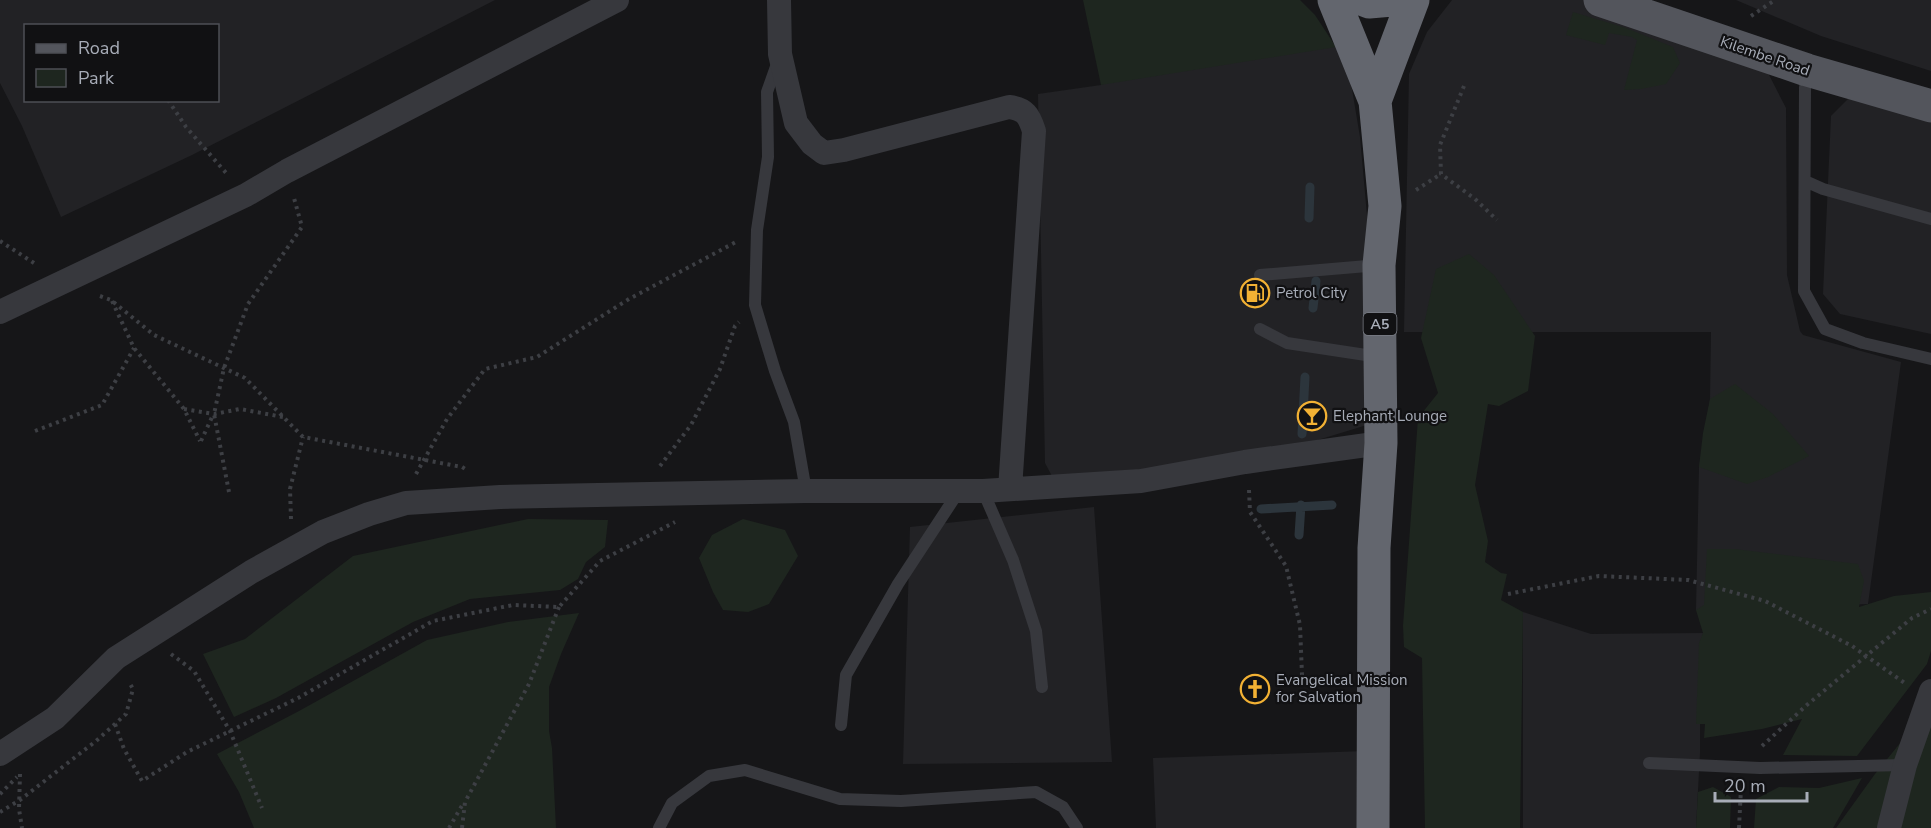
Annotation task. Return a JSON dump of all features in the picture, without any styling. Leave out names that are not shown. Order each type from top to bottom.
[{"type":"highway","name":"A5","points":[[1334,0],[1375,101],[1385,206],[1379,265],[1381,442],[1374,548],[1373,828]]},
{"type":"highway","points":[[1364,0],[1370,2],[1392,0]]},
{"type":"highway","name":"A5","points":[[1375,101],[1413,0]]},
{"type":"main road","name":"Kilembe Road","points":[[1600,0],[1808,70],[1931,106]]},
{"type":"street","points":[[0,312],[246,195],[287,171],[617,0]]},
{"type":"street","points":[[779,0],[780,54],[796,123],[812,144],[824,153],[844,150],[1009,107],[1027,112],[1034,131],[1010,489]]},
{"type":"street","points":[[0,754],[54,718],[116,658],[251,572],[323,532],[406,502],[500,497],[806,490],[983,491],[1141,481],[1245,462],[1381,442]]},
{"type":"street","points":[[1889,828],[1905,765],[1930,696]]},
{"type":"lane","points":[[780,54],[767,92],[768,158],[757,230],[756,306],[775,371],[794,422],[806,490]]},
{"type":"lane","points":[[1808,70],[1805,88],[1804,291],[1826,329],[1863,343],[1931,359]]},
{"type":"lane","points":[[1805,181],[1823,189],[1931,219]]},
{"type":"lane","points":[[1260,275],[1379,265]]},
{"type":"lane","points":[[1260,329],[1287,343],[1380,357]]},
{"type":"lane","points":[[840,725],[846,675],[898,584],[959,491]]},
{"type":"lane","points":[[983,491],[1013,560],[1036,631],[1042,687]]},
{"type":"lane","points":[[1649,764],[1743,767],[1905,765]]},
{"type":"lane","points":[[658,828],[672,802],[709,776],[746,770],[840,799],[901,801],[1036,792],[1063,807],[1077,828]]},
{"type":"path","points":[[1464,86],[1440,145],[1441,174],[1475,199],[1497,219]]},
{"type":"path","points":[[169,102],[186,127],[246,195]]},
{"type":"path","points":[[111,300],[134,348],[184,409],[200,441],[214,414],[224,368],[249,304],[302,227],[287,171]]},
{"type":"path","points":[[406,502],[423,459],[447,419],[485,369],[537,357],[629,299],[757,230]]},
{"type":"path","points":[[0,241],[64,282],[111,300],[154,335],[245,378],[303,437],[462,467],[500,497]]},
{"type":"path","points":[[637,495],[691,425],[720,369],[735,326],[756,306]]},
{"type":"path","points":[[35,431],[102,405],[134,348]]},
{"type":"path","points":[[184,409],[214,414],[240,409],[283,417]]},
{"type":"path","points":[[214,414],[229,492]]},
{"type":"path","points":[[291,520],[290,489],[303,437]]},
{"type":"path","points":[[1249,493],[1250,512],[1286,566],[1300,625],[1302,675]]},
{"type":"path","points":[[448,828],[465,802],[529,684],[559,607],[600,561],[681,518]]},
{"type":"path","points":[[1508,594],[1599,576],[1688,580],[1765,601],[1852,646],[1930,696]]},
{"type":"path","points":[[115,724],[124,749],[142,782],[187,752],[298,698],[433,621],[513,605],[559,607]]},
{"type":"path","points":[[1739,828],[1743,767],[1764,743],[1912,618],[1931,609]]},
{"type":"path","points":[[148,637],[194,671],[230,731],[262,808]]},
{"type":"path","points":[[0,812],[20,800],[96,741],[126,714],[133,689],[116,658]]},
{"type":"path","points":[[20,774],[22,828]]},
{"type":"path","points":[[462,828],[465,802]]},
{"type":"shaded area","points":[[0,0],[495,0],[192,155],[61,217],[22,126],[0,83]]},
{"type":"shaded area","points":[[1452,0],[1591,0],[1767,71],[1786,108],[1787,275],[1800,331],[1803,335],[1901,362],[1868,604],[1696,610],[1699,467],[1710,399],[1711,332],[1404,332],[1409,74],[1427,32]]},
{"type":"shaded area","points":[[1736,0],[1931,0],[1931,71],[1821,36]]},
{"type":"shaded area","points":[[1167,44],[1336,47],[1351,83],[1360,137],[1369,238],[1367,425],[1173,484],[1053,478],[1045,463],[1038,94],[1101,85]]},
{"type":"shaded area","points":[[1855,92],[1931,111],[1931,334],[1840,314],[1823,294],[1831,116]]},
{"type":"shaded area","points":[[1094,507],[1112,762],[903,764],[910,527]]},
{"type":"shaded area","points":[[1523,612],[1591,634],[1703,633],[1700,650],[1700,753],[1696,828],[1523,828]]},
{"type":"shaded area","points":[[1366,751],[1368,828],[1156,828],[1153,758]]},
{"type":"green space","points":[[1083,0],[1300,0],[1315,15],[1336,47],[1101,85]]},
{"type":"green space","points":[[1573,12],[1626,28],[1673,47],[1680,63],[1666,84],[1624,90],[1637,40],[1609,33],[1605,45],[1566,35]]},
{"type":"green space","points":[[1469,254],[1494,275],[1535,336],[1528,391],[1499,406],[1488,404],[1475,485],[1488,541],[1485,562],[1501,573],[1507,574],[1501,600],[1523,612],[1520,828],[1425,828],[1422,658],[1404,647],[1403,626],[1418,418],[1438,393],[1421,338],[1436,269]]},
{"type":"green space","points":[[1735,384],[1773,414],[1809,456],[1768,477],[1747,484],[1699,467],[1710,399]]},
{"type":"green space","points":[[528,519],[608,520],[605,547],[586,562],[578,579],[560,590],[470,599],[413,622],[276,698],[234,717],[203,654],[245,639],[353,556]]},
{"type":"green space","points":[[743,519],[785,530],[798,556],[769,604],[748,612],[723,610],[699,558],[712,535]]},
{"type":"green space","points":[[1707,549],[1735,549],[1858,564],[1864,581],[1859,607],[1894,596],[1931,592],[1931,651],[1927,664],[1857,756],[1783,755],[1802,719],[1762,729],[1704,738],[1705,724],[1696,724],[1699,643],[1703,633],[1696,610],[1704,605]]},
{"type":"green space","points":[[579,613],[549,687],[549,731],[556,828],[254,828],[239,792],[217,754],[427,640],[508,622]]},
{"type":"green space","points":[[1931,705],[1931,828],[1836,828],[1875,774]]},
{"type":"green space","points":[[1862,778],[1833,828],[1754,828],[1756,799],[1779,787],[1819,788]]},
{"type":"green space","points":[[1713,787],[1731,797],[1730,828],[1696,828],[1698,792]]},
{"type":"waterway","points":[[1309,218],[1310,187]]},
{"type":"waterway","points":[[1313,308],[1316,281]]},
{"type":"waterway","points":[[1302,434],[1305,377]]},
{"type":"waterway","points":[[1299,535],[1301,505]]},
{"type":"waterway","points":[[1261,509],[1332,505]]},
{"type":"place","name":"Petrol City","points":[[1255,293]]},
{"type":"place","name":"Elephant Lounge","points":[[1312,416]]},
{"type":"place","name":"Evangelical Mission for Salvation","points":[[1255,689]]}]
